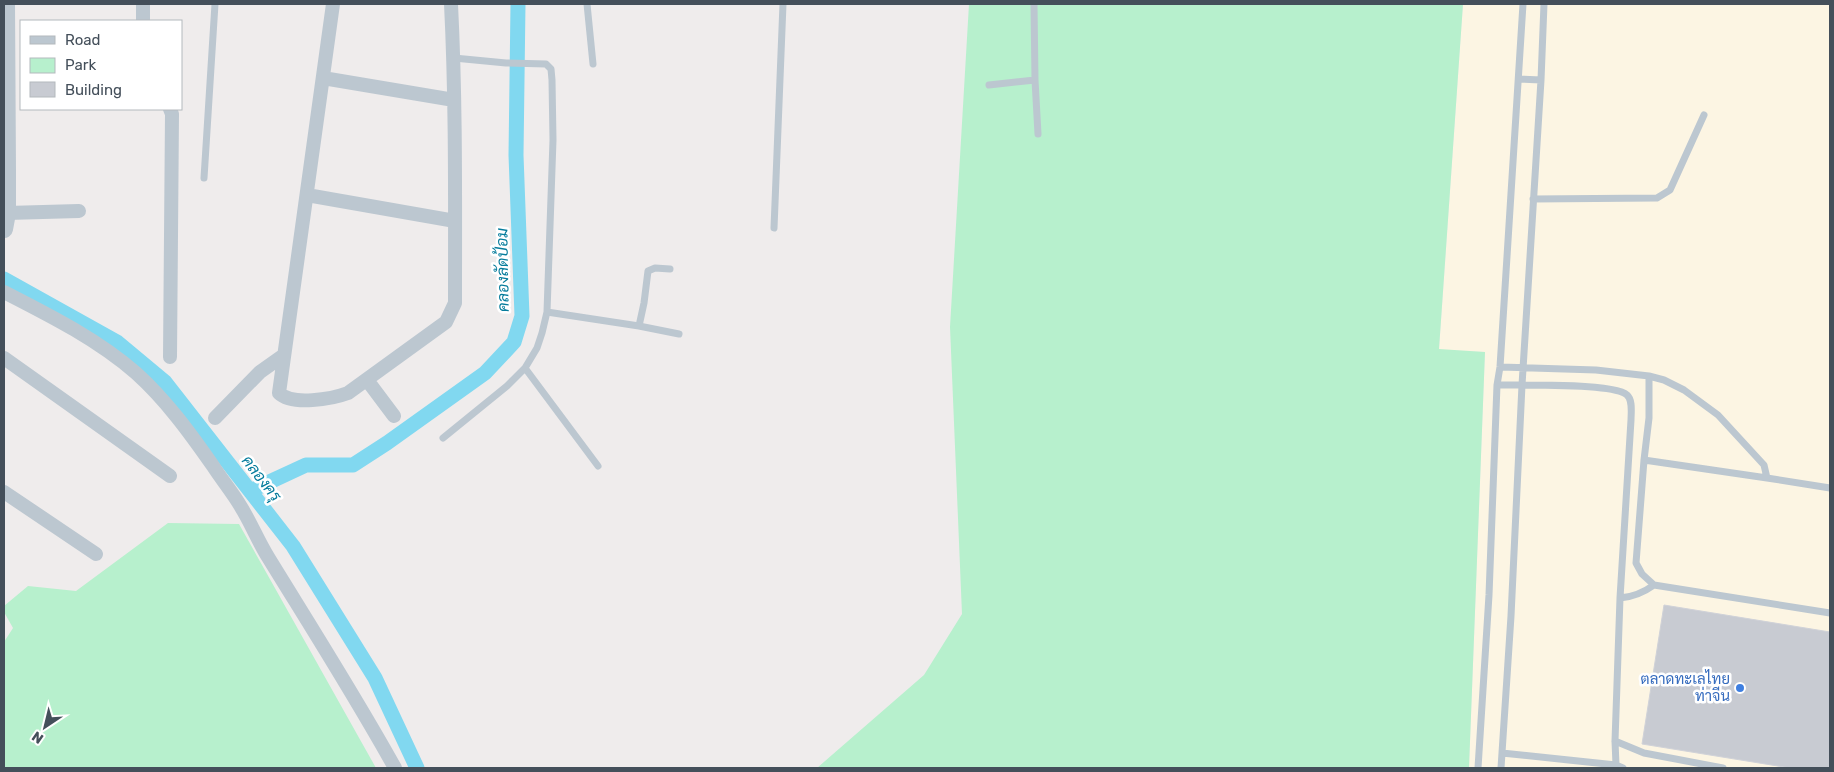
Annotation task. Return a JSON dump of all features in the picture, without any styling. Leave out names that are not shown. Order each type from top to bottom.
[{"type":"street","points":[[6,4],[5,221],[79,211]]},
{"type":"street","points":[[142,4],[143,20]]},
{"type":"street","points":[[332,4],[279,393],[284,398],[292,400],[332,398],[348,393],[446,322],[452,312],[455,303],[455,221],[454,58],[451,4]]},
{"type":"street","points":[[323,78],[454,100]]},
{"type":"street","points":[[170,110],[170,357]]},
{"type":"street","points":[[307,195],[455,221]]},
{"type":"street","points":[[4,292],[44,312],[114,355],[136,373],[162,399],[195,440],[241,506],[267,555],[395,768]]},
{"type":"street","points":[[214,418],[260,372],[284,355]]},
{"type":"street","points":[[4,358],[170,476]]},
{"type":"street","points":[[366,380],[394,416]]},
{"type":"street","points":[[4,492],[96,554]]},
{"type":"lane","points":[[204,178],[215,4]]},
{"type":"lane","points":[[587,4],[593,64]]},
{"type":"lane","points":[[774,228],[783,4]]},
{"type":"lane","points":[[1034,4],[1038,134]]},
{"type":"lane","points":[[1478,768],[1489,595],[1497,385],[1500,367],[1520,79],[1523,4]]},
{"type":"lane","points":[[1500,768],[1511,616],[1544,4]]},
{"type":"lane","points":[[442,438],[506,386],[525,368],[537,348],[547,312],[553,140],[551,69],[546,64],[530,62],[506,63],[454,58]]},
{"type":"lane","points":[[1520,79],[1541,80]]},
{"type":"lane","points":[[989,85],[1035,80]]},
{"type":"lane","points":[[1533,199],[1657,198],[1670,190],[1704,115]]},
{"type":"lane","points":[[638,326],[644,303],[648,271],[655,268],[670,269]]},
{"type":"lane","points":[[547,312],[679,334]]},
{"type":"lane","points":[[1500,367],[1596,370],[1649,376],[1664,380],[1684,390],[1718,416],[1764,465],[1767,478]]},
{"type":"lane","points":[[525,368],[598,466]]},
{"type":"lane","points":[[1649,376],[1649,418],[1636,563],[1642,574],[1654,585],[1830,613]]},
{"type":"lane","points":[[1497,385],[1619,390],[1628,396],[1630,400],[1631,420],[1620,598],[1615,741],[1619,767],[1502,753]]},
{"type":"lane","points":[[1644,460],[1830,488]]},
{"type":"lane","points":[[1620,598],[1630,597],[1654,585]]},
{"type":"lane","points":[[1615,741],[1644,753],[1724,768]]},
{"type":"shaded area","points":[[1463,4],[1830,4],[1830,768],[1469,768],[1485,352],[1439,350]]},
{"type":"green space","points":[[969,4],[1463,4],[1439,349],[1485,352],[1469,768],[817,768],[924,675],[962,614],[950,327]]},
{"type":"green space","points":[[168,523],[239,524],[376,768],[4,768],[4,642],[13,628],[4,612],[4,606],[28,586],[76,591]]},
{"type":"building","name":"ตลาดทะเลไทย ท่าจีน","points":[[1664,605],[1830,632],[1830,768],[1790,768],[1642,744]]},
{"type":"waterway","name":"คลองลัดป้อม","points":[[250,491],[306,465],[353,465],[485,373],[514,342],[522,316],[516,155],[518,4]]},
{"type":"waterway","name":"คลองครุ","points":[[4,279],[117,342],[165,382],[293,546],[375,678],[417,768]]},
{"type":"place","name":"ตลาดทะเลไทย ท่าจีน","points":[[1740,688]]}]
